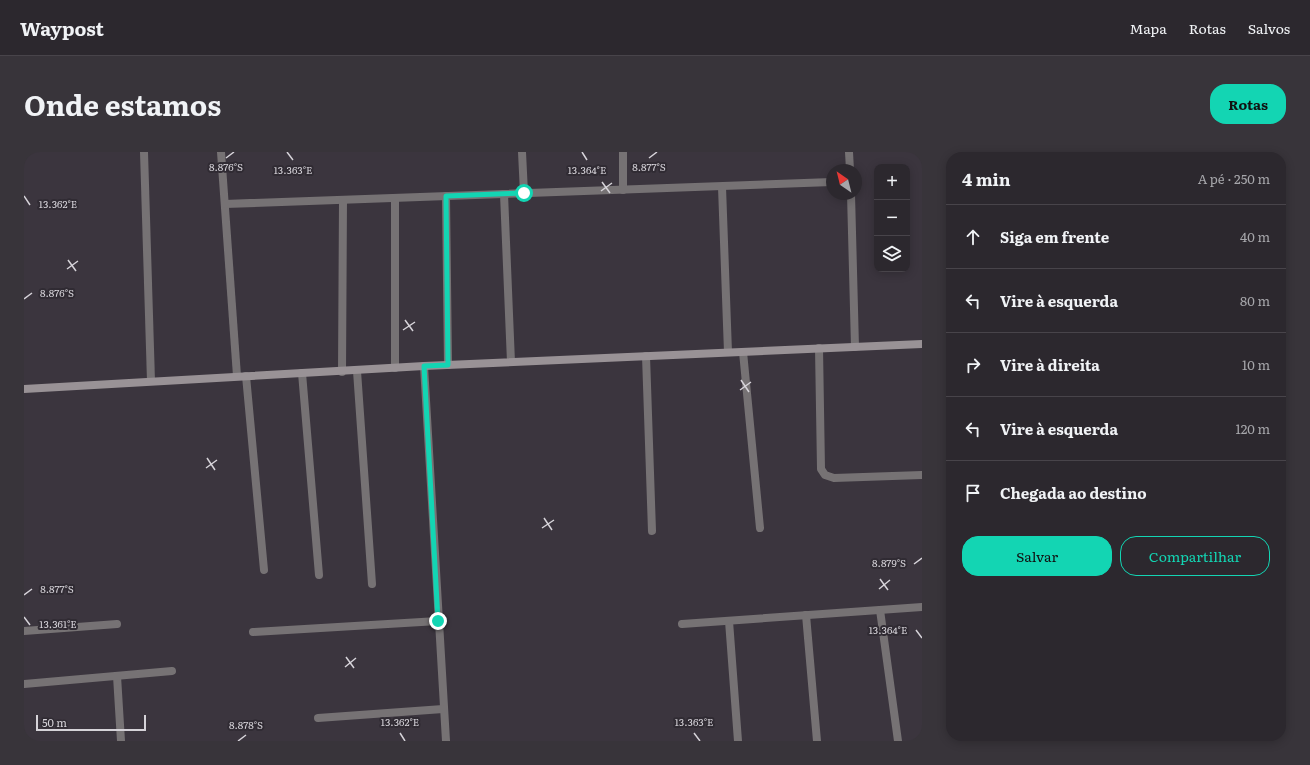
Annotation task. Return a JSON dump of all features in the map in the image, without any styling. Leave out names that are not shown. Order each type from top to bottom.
[{"type":"street","points":[[144,152],[151,381]]},
{"type":"street","points":[[222,152],[233,298],[264,570]]},
{"type":"street","points":[[522,152],[524,193]]},
{"type":"street","points":[[622,152],[624,190]]},
{"type":"street","points":[[849,152],[850,164]]},
{"type":"street","points":[[225,204],[826,182]]},
{"type":"street","points":[[722,187],[728,352]]},
{"type":"street","points":[[504,194],[511,362]]},
{"type":"street","points":[[446,196],[448,365]]},
{"type":"street","points":[[395,198],[395,368]]},
{"type":"street","points":[[342,372],[343,200]]},
{"type":"street","points":[[851,200],[855,347]]},
{"type":"street","points":[[24,389],[241,376],[342,372],[424,366],[922,344]]},
{"type":"street","points":[[819,348],[821,469],[825,475],[834,478],[922,475]]},
{"type":"street","points":[[743,352],[760,528]]},
{"type":"street","points":[[646,356],[652,531]]},
{"type":"street","points":[[424,366],[446,741]]},
{"type":"street","points":[[358,371],[372,584]]},
{"type":"street","points":[[302,374],[319,575]]},
{"type":"street","points":[[682,624],[922,608]]},
{"type":"street","points":[[880,610],[898,741]]},
{"type":"street","points":[[806,615],[817,741]]},
{"type":"street","points":[[253,632],[438,621]]},
{"type":"street","points":[[729,621],[738,741]]},
{"type":"street","points":[[24,632],[118,624]]},
{"type":"street","points":[[24,684],[172,671]]},
{"type":"street","points":[[117,676],[121,741]]},
{"type":"street","points":[[318,718],[443,709]]},
{"type":"route","points":[[438,621],[424,366],[448,365],[446,196],[524,193]]}]
